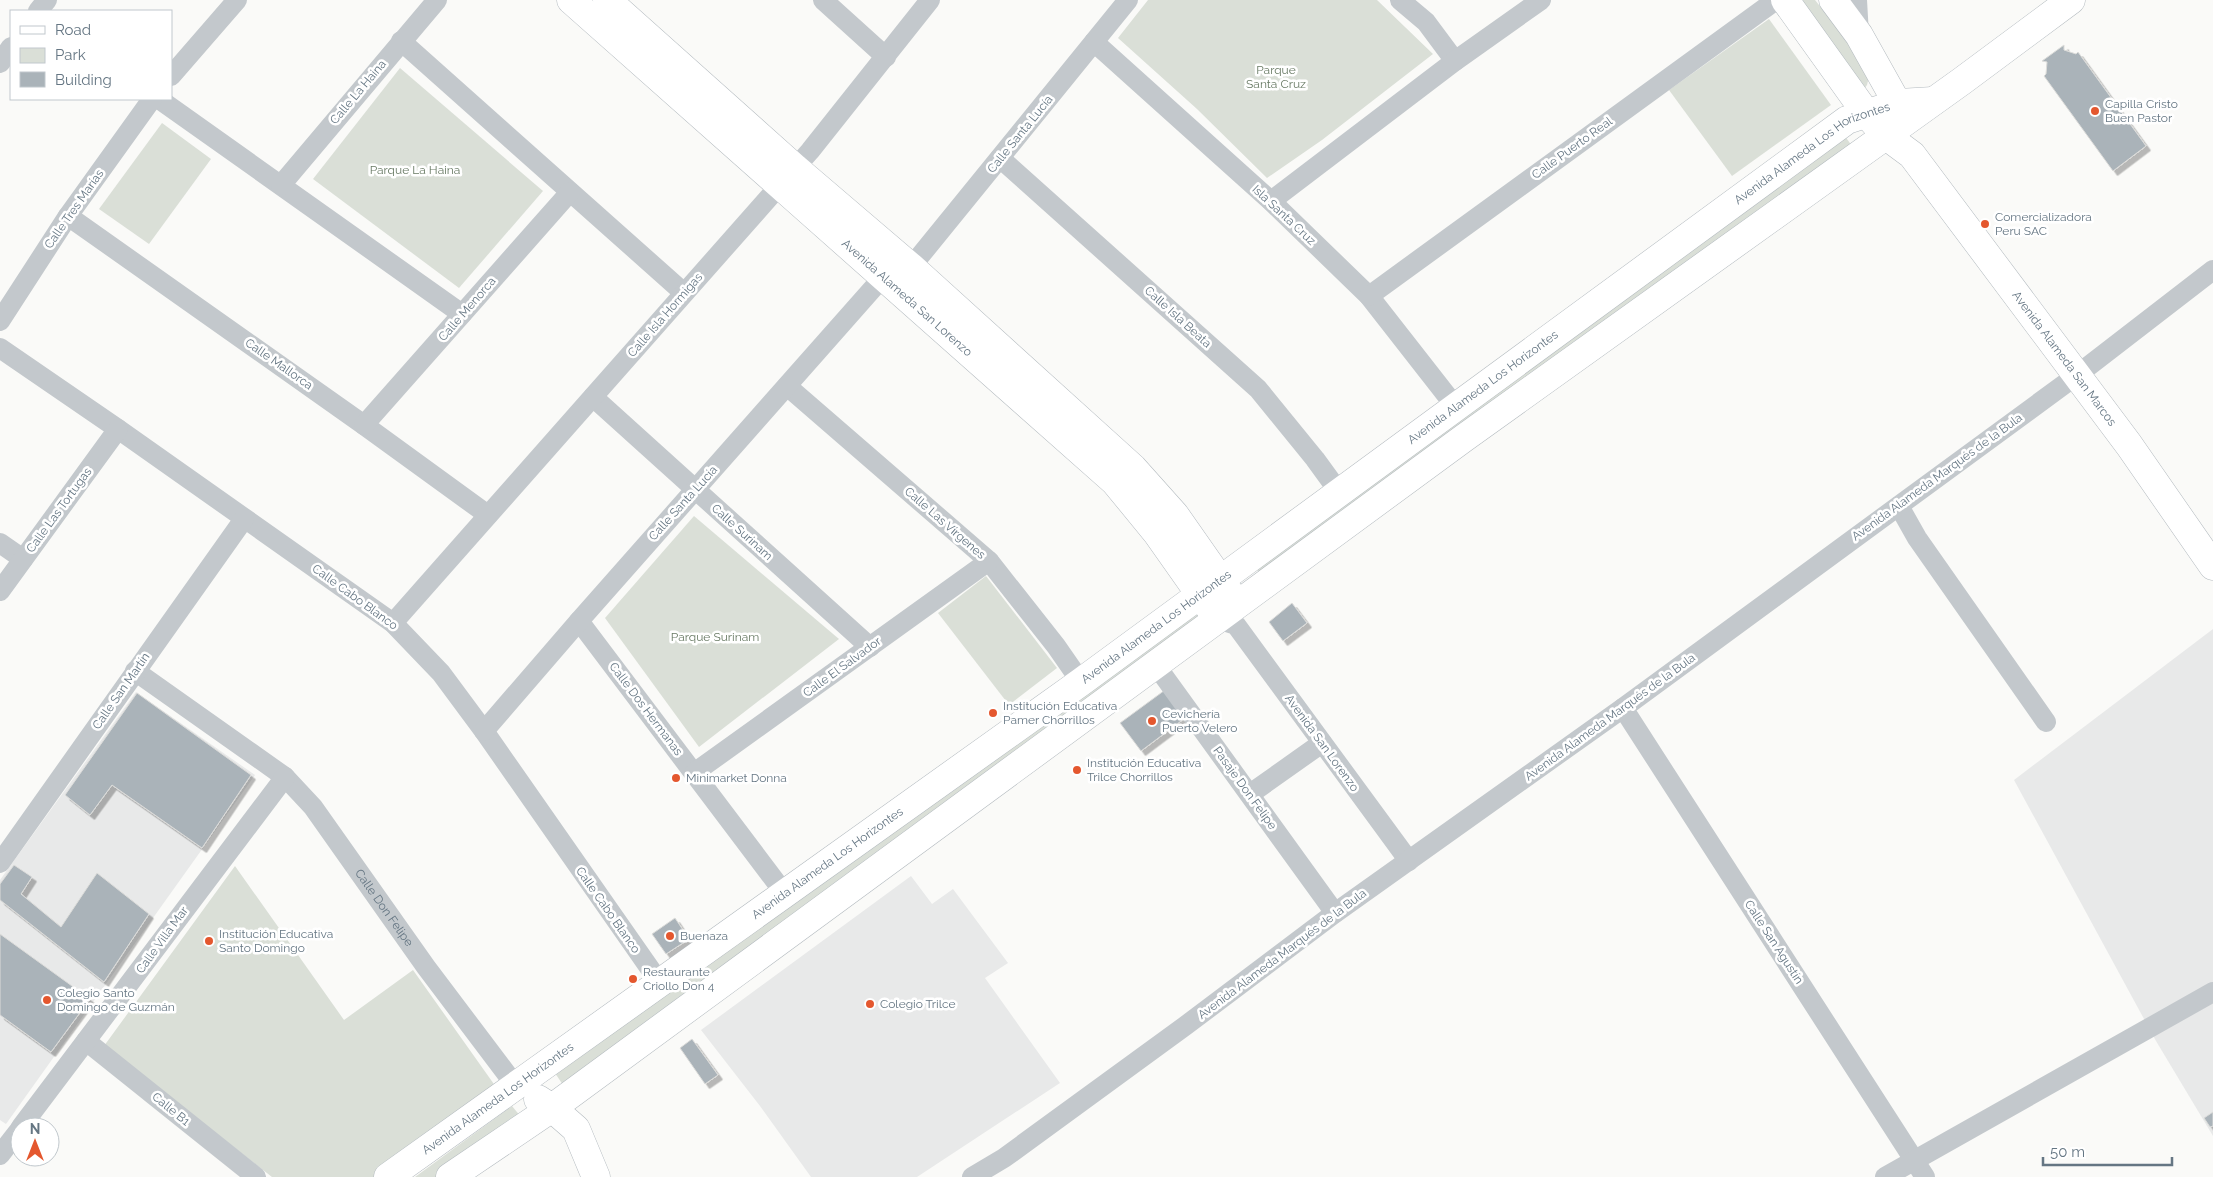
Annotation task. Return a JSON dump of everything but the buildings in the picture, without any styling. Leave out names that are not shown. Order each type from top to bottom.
[{"type":"main road","name":"Avenida Alameda San Lorenzo","points":[[572,0],[787,176],[911,267],[1133,468],[1175,516],[1210,587],[1230,616]]},
{"type":"main road","name":"Avenida Alameda San Lorenzo","points":[[607,0],[787,176],[883,277],[1115,482],[1156,532],[1210,587]]},
{"type":"main road","name":"Avenida Alameda San Marcos","points":[[1786,0],[1866,112],[1897,119]]},
{"type":"main road","name":"Avenida Alameda San Marcos","points":[[1834,0],[1859,35],[1912,155],[2129,445],[2213,566]]},
{"type":"main road","name":"Avenida Alameda Los Horizontes","points":[[450,1177],[552,1108],[1155,664],[1230,616],[1489,420],[1897,119],[1933,102],[2050,10],[2071,0]]},
{"type":"main road","name":"Avenida Alameda Los Horizontes","points":[[388,1177],[1081,682],[1847,120],[1866,112]]},
{"type":"main road","name":"Calle Don Felipe","points":[[515,1085],[552,1108],[576,1129],[596,1177]]},
{"type":"street","points":[[39,10],[47,0]]},
{"type":"street","points":[[172,75],[237,0]]},
{"type":"street","name":"Calle La Haina","points":[[281,185],[437,0]]},
{"type":"street","points":[[823,0],[886,57]]},
{"type":"street","name":"Calle Isla Hormigas","points":[[393,623],[787,176],[886,57],[930,0]]},
{"type":"street","name":"Calle Santa Lucía","points":[[911,267],[1128,0]]},
{"type":"street","points":[[1400,0],[1426,22],[1454,61]]},
{"type":"street","points":[[1271,201],[1454,61],[1541,0]]},
{"type":"street","name":"Calle Puerto Real","points":[[1369,296],[1776,0]]},
{"type":"street","points":[[1857,0],[1859,35]]},
{"type":"street","points":[[401,41],[684,293]]},
{"type":"street","name":"Isla Santa Cruz","points":[[1094,42],[1271,201],[1369,296],[1455,406]]},
{"type":"street","points":[[0,63],[10,48]]},
{"type":"street","name":"Calle Tres Marías","points":[[0,321],[68,216],[151,100]]},
{"type":"street","points":[[160,100],[462,314]]},
{"type":"street","name":"Calle Isla Beata","points":[[1000,158],[1258,389],[1315,459],[1339,492]]},
{"type":"street","name":"Calle Menorca","points":[[364,425],[570,192]]},
{"type":"street","name":"Calle Mallorca","points":[[68,216],[364,425],[488,516]]},
{"type":"street","name":"Avenida Alameda Marqués de la Bula","points":[[972,1177],[1003,1168],[1185,1026],[1335,913],[1623,708],[2077,374],[2213,270]]},
{"type":"street","name":"Calle Santa Lucía","points":[[484,731],[883,277]]},
{"type":"street","name":"Calle Cabo Blanco","points":[[0,348],[393,623],[441,673],[484,731],[660,982]]},
{"type":"street","name":"Calle Las Vírgenes","points":[[787,386],[989,561],[1081,682]]},
{"type":"street","name":"Calle Surinam","points":[[593,397],[870,647]]},
{"type":"street","name":"Calle Las Tortugas","points":[[0,591],[118,429]]},
{"type":"street","points":[[1898,506],[1917,538],[2046,722]]},
{"type":"street","name":"Calle San Martín","points":[[0,863],[244,519]]},
{"type":"street","points":[[0,543],[23,559]]},
{"type":"street","name":"Calle El Salvador","points":[[694,773],[989,561]]},
{"type":"street","name":"Avenida San Lorenzo","points":[[1230,616],[1409,861]]},
{"type":"street","name":"Calle Dos Hermanas","points":[[579,621],[785,894]]},
{"type":"street","name":"Pasaje Don Felipe","points":[[1155,664],[1335,913]]},
{"type":"street","name":"Calle Don Felipe","points":[[135,671],[285,777],[313,807],[426,967],[515,1085]]},
{"type":"street","name":"Calle San Agustín","points":[[1623,708],[1925,1177]]},
{"type":"street","points":[[1250,794],[1322,743]]},
{"type":"street","name":"Calle Villa Mar","points":[[29,1117],[285,777]]},
{"type":"street","points":[[1885,1177],[2213,992]]},
{"type":"street","name":"Calle B1","points":[[86,1042],[256,1177]]},
{"type":"street","name":"Calle Villa Mar","points":[[0,1155],[10,1142]]},
{"type":"shaded area","points":[[2213,629],[2213,1136],[2156,1041],[2014,780]]},
{"type":"shaded area","name":"Colegio Santo Domingo de Guzmán","points":[[136,692],[255,775],[6,1124],[0,1120],[0,880]]},
{"type":"shaded area","name":"Colegio Trilce","points":[[911,876],[932,904],[953,889],[1008,963],[985,978],[1060,1083],[917,1177],[811,1177],[760,1106],[701,1030]]},
{"type":"green space","name":"Parque Santa Cruz","points":[[1148,0],[1377,0],[1433,54],[1322,140],[1267,178],[1197,109],[1118,38]]},
{"type":"green space","points":[[1787,0],[1815,0],[1843,35],[1869,77],[1864,89]]},
{"type":"green space","points":[[1769,19],[1831,105],[1732,176],[1669,90]]},
{"type":"green space","name":"Parque La Haina","points":[[400,68],[543,191],[459,288],[313,179]]},
{"type":"green space","points":[[162,123],[211,159],[149,244],[99,209]]},
{"type":"green space","points":[[1842,132],[1852,146],[1263,578],[1253,564]]},
{"type":"green space","name":"Parque Surinam","points":[[694,516],[839,639],[699,747],[605,618]]},
{"type":"green space","points":[[986,576],[1057,668],[1009,705],[938,613]]},
{"type":"green space","points":[[1192,607],[1203,622],[565,1088],[555,1073]]},
{"type":"green space","points":[[235,866],[344,1020],[413,970],[496,1087],[375,1177],[272,1177],[104,1046]]},
{"type":"green space","points":[[512,1106],[521,1117],[438,1177],[415,1177]]},
{"type":"place","name":"Capilla Cristo Buen Pastor","points":[[2095,111]]},
{"type":"place","name":"Comercializadora Peru SAC","points":[[1985,224]]},
{"type":"place","name":"Institución Educativa Pamer Chorrillos","points":[[993,713]]},
{"type":"place","name":"Cevichería Puerto Velero","points":[[1152,721]]},
{"type":"place","name":"Institución Educativa Trilce Chorrillos","points":[[1077,770]]},
{"type":"place","name":"Minimarket Donna","points":[[676,778]]},
{"type":"place","name":"Buenaza","points":[[670,936]]},
{"type":"place","name":"Institución Educativa Santo Domingo","points":[[209,941]]},
{"type":"place","name":"Restaurante Criollo Don 4","points":[[633,979]]},
{"type":"place","name":"Colegio Santo Domingo de Guzmán","points":[[47,1000]]},
{"type":"place","name":"Colegio Trilce","points":[[870,1004]]}]
